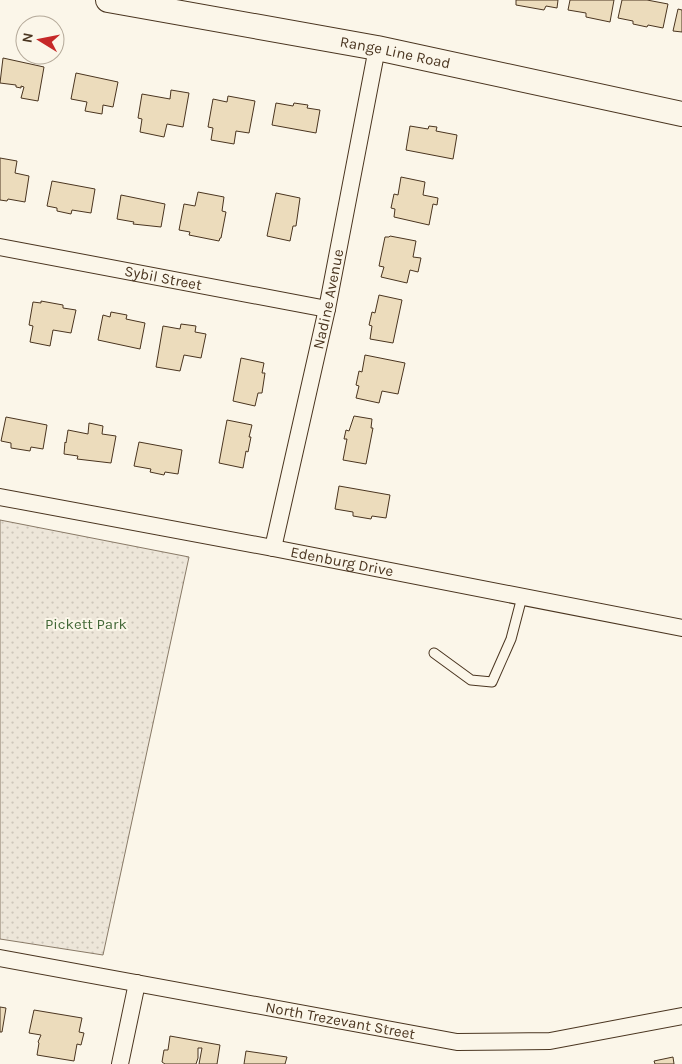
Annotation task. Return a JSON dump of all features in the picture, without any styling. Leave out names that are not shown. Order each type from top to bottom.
[{"type":"main road","name":"Range Line Road","points":[[108,0],[377,48],[682,114]]},
{"type":"street","name":"Nadine Avenue","points":[[273,548],[327,309],[377,48]]},
{"type":"street","name":"Sybil Street","points":[[0,247],[327,309]]},
{"type":"street","name":"Edenburg Drive","points":[[0,497],[682,628]]},
{"type":"street","name":"North Trezevant Street","points":[[0,958],[457,1042],[550,1041],[682,1016]]},
{"type":"street","points":[[120,1064],[137,983]]},
{"type":"lane","points":[[434,653],[471,680],[492,682],[511,639],[522,597]]},
{"type":"green space","name":"Pickett Park","points":[[0,520],[189,557],[103,955],[0,939]]},
{"type":"building","points":[[516,0],[558,0],[557,8],[546,6],[544,10],[516,5]]},
{"type":"building","points":[[570,0],[614,0],[610,22],[586,17],[586,13],[568,10]]},
{"type":"building","points":[[622,0],[647,0],[668,4],[663,28],[633,24],[633,21],[618,18]]},
{"type":"building","points":[[678,9],[682,10],[682,32],[673,31]]},
{"type":"building","points":[[3,58],[15,61],[15,65],[44,67],[38,101],[21,98],[24,87],[0,83]]},
{"type":"building","points":[[76,73],[118,82],[113,107],[103,105],[102,114],[85,111],[87,102],[71,99]]},
{"type":"building","points":[[171,90],[189,93],[183,127],[167,124],[164,137],[140,132],[142,119],[138,118],[142,94],[170,99]]},
{"type":"building","points":[[228,96],[255,101],[249,133],[236,131],[234,144],[211,140],[213,128],[208,127],[213,99],[227,102]]},
{"type":"building","points":[[276,103],[293,106],[294,103],[308,105],[307,108],[320,110],[316,133],[272,125]]},
{"type":"building","points":[[410,126],[428,129],[429,126],[437,127],[436,131],[457,135],[453,159],[406,150]]},
{"type":"building","points":[[0,158],[17,161],[15,173],[29,176],[25,202],[8,199],[7,201],[0,200]]},
{"type":"building","points":[[401,177],[425,182],[423,195],[438,198],[437,205],[433,204],[429,225],[394,217],[395,209],[391,208],[394,194],[398,195]]},
{"type":"building","points":[[52,181],[95,189],[91,213],[72,210],[71,214],[57,211],[57,208],[47,206]]},
{"type":"building","points":[[198,192],[224,197],[222,211],[226,212],[219,241],[189,235],[190,232],[179,230],[184,204],[195,206]]},
{"type":"building","points":[[276,193],[300,198],[296,226],[293,226],[290,241],[267,236]]},
{"type":"building","points":[[121,195],[165,204],[161,227],[133,224],[134,222],[117,219]]},
{"type":"building","points":[[390,236],[416,241],[413,257],[421,258],[418,272],[410,270],[407,283],[381,277],[384,267],[379,266],[385,237]]},
{"type":"building","points":[[379,295],[402,300],[393,343],[370,339],[372,326],[369,325],[372,312],[375,313]]},
{"type":"building","points":[[41,301],[63,305],[63,308],[76,310],[71,333],[53,330],[50,346],[30,342],[33,326],[29,325],[33,302],[41,303]]},
{"type":"building","points":[[111,312],[127,315],[126,319],[145,323],[140,349],[98,340],[103,315],[110,317]]},
{"type":"building","points":[[181,324],[196,326],[195,332],[206,334],[201,358],[184,355],[180,371],[156,367],[163,326],[180,329]]},
{"type":"building","points":[[365,355],[405,363],[398,394],[382,391],[379,403],[356,398],[359,386],[356,385],[359,371],[362,372]]},
{"type":"building","points":[[241,358],[264,363],[262,373],[265,373],[262,393],[258,393],[255,406],[233,401]]},
{"type":"building","points":[[354,416],[372,419],[371,428],[373,428],[366,464],[343,460],[347,439],[344,439],[346,430],[349,431]]},
{"type":"building","points":[[6,417],[47,425],[43,449],[31,447],[30,451],[11,448],[11,443],[1,441]]},
{"type":"building","points":[[227,420],[252,425],[248,452],[246,451],[243,468],[219,463]]},
{"type":"building","points":[[89,423],[103,426],[102,434],[116,436],[111,463],[77,459],[78,456],[64,454],[68,430],[88,434]]},
{"type":"building","points":[[139,442],[182,450],[178,474],[165,472],[164,475],[150,472],[151,469],[134,466]]},
{"type":"building","points":[[339,486],[390,495],[386,518],[372,516],[371,519],[353,516],[353,512],[335,509]]},
{"type":"building","points":[[0,1007],[6,1008],[2,1032],[0,1032]]},
{"type":"building","points":[[34,1010],[82,1018],[79,1032],[84,1033],[81,1045],[77,1044],[74,1061],[37,1055],[38,1042],[41,1035],[29,1033]]},
{"type":"building","points":[[170,1036],[220,1045],[217,1064],[199,1064],[202,1048],[198,1048],[196,1064],[165,1064],[162,1062],[164,1050],[168,1050]]},
{"type":"building","points":[[246,1051],[287,1057],[285,1064],[244,1064]]},
{"type":"building","points":[[673,1057],[674,1064],[655,1064],[654,1061]]}]
